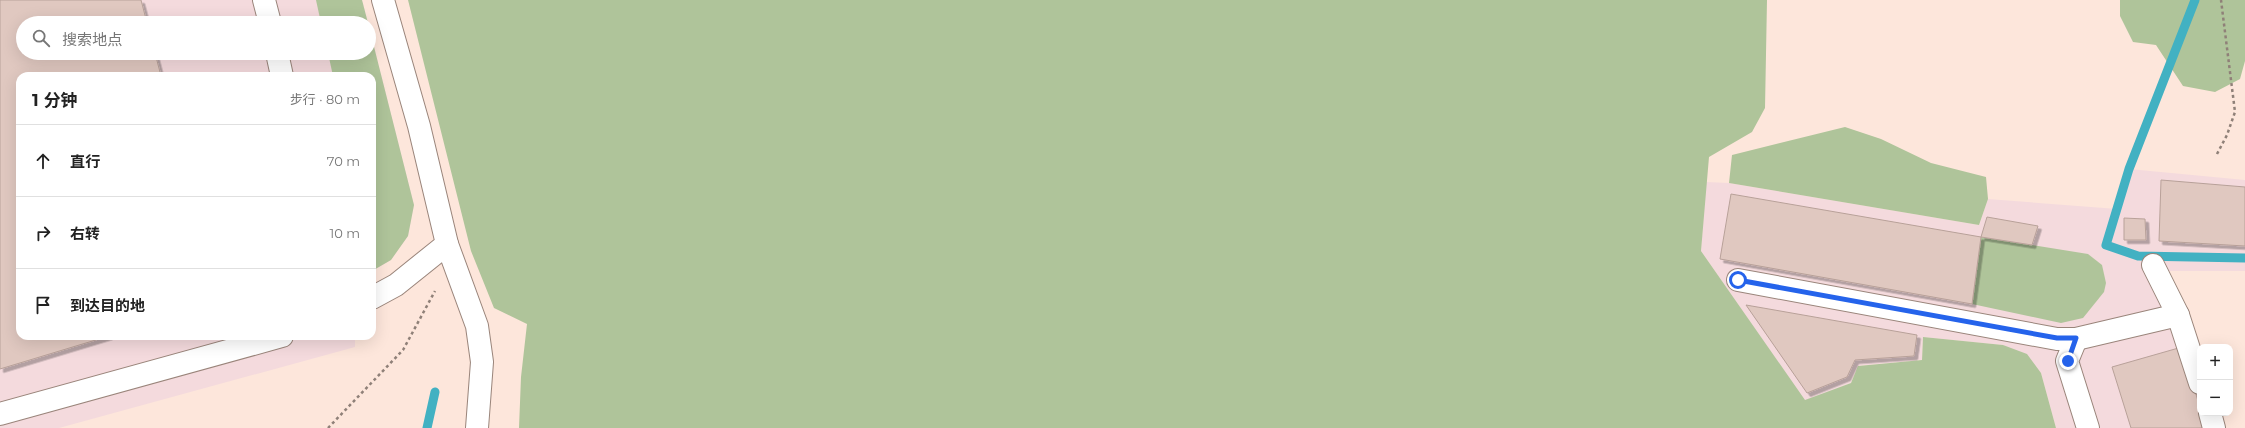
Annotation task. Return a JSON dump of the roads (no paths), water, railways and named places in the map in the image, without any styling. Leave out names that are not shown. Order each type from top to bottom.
[{"type":"street","points":[[264,0],[268,16]]},
{"type":"street","points":[[383,0],[419,126],[447,244],[478,333],[482,362],[477,428]]},
{"type":"street","points":[[279,60],[281,72]]},
{"type":"street","points":[[376,296],[396,285],[447,244]]},
{"type":"street","points":[[2153,265],[2178,315],[2199,380]]},
{"type":"street","points":[[1738,280],[2057,338],[2076,338],[2178,315]]},
{"type":"street","points":[[2076,338],[2068,361],[2088,428]]},
{"type":"street","points":[[0,414],[268,340]]},
{"type":"street","points":[[2211,416],[2214,428]]},
{"type":"waterway","points":[[2195,0],[2129,169],[2106,245],[2138,256],[2245,258]]},
{"type":"waterway","points":[[427,428],[435,392]]}]
